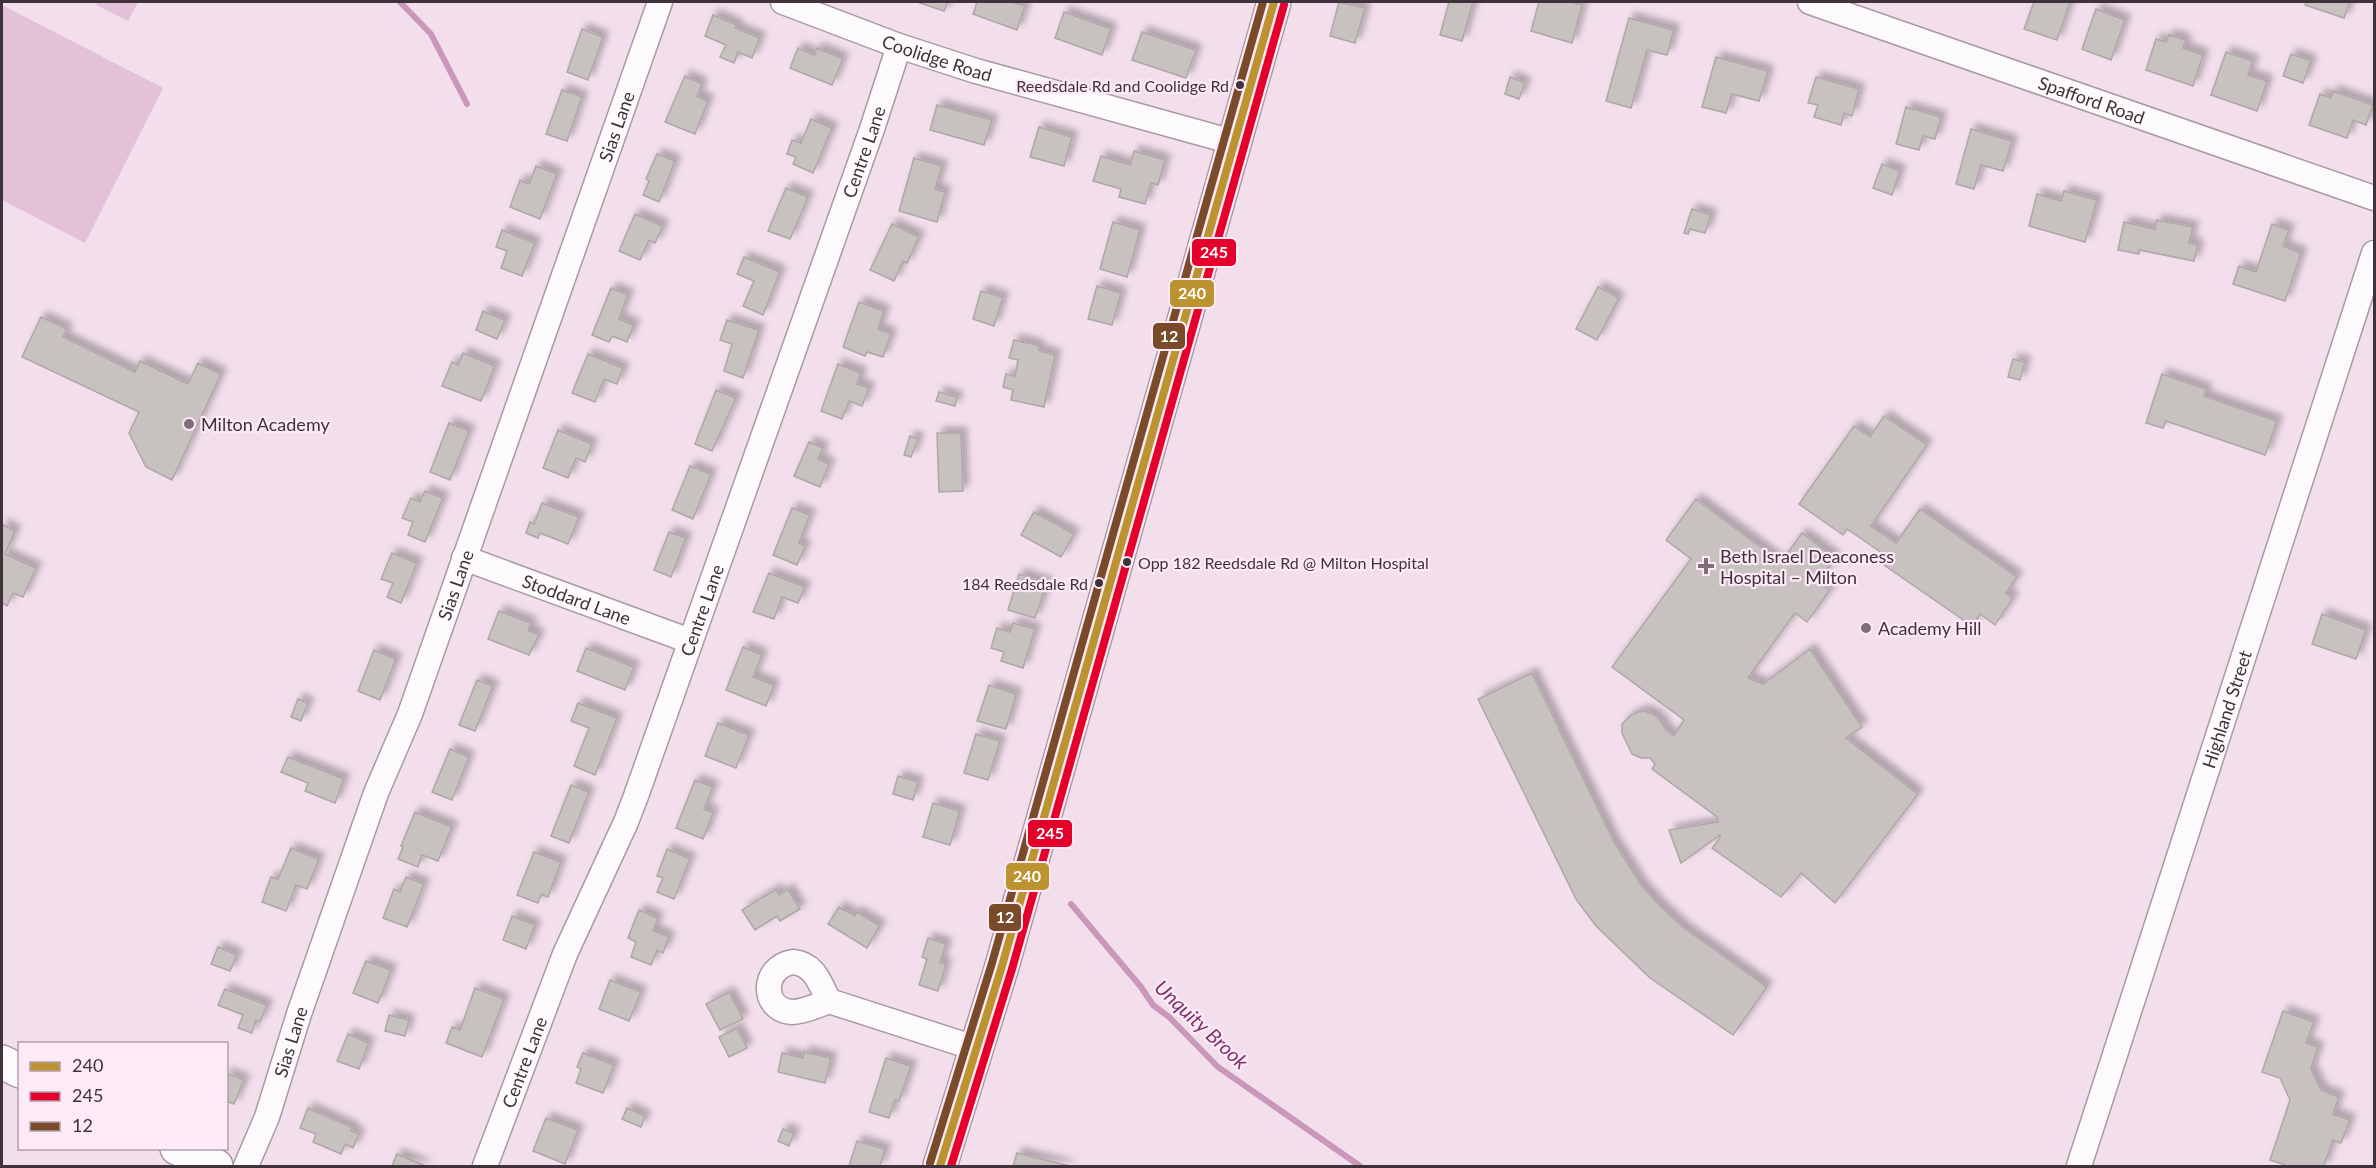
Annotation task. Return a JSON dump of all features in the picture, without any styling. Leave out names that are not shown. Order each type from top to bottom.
[{"type":"main road","points":[[940,1167],[978,1049],[1274,2]]},
{"type":"main road","points":[[2,1062],[18,1070]]},
{"type":"main road","points":[[179,1150],[216,1167]]},
{"type":"street","name":"Sias Lane","points":[[246,1167],[267,1117],[299,1014],[376,793],[410,714],[660,2]]},
{"type":"street","name":"Coolidge Road","points":[[783,2],[976,71],[1233,142]]},
{"type":"street","name":"Spafford Road","points":[[1810,2],[2374,198]]},
{"type":"street","name":"Centre Lane","points":[[485,1167],[565,954],[626,822],[872,129],[899,45]]},
{"type":"street","name":"Highland Street","points":[[2079,1167],[2374,253]]},
{"type":"street","name":"Stoddard Lane","points":[[464,558],[690,641]]},
{"type":"street","points":[[829,1001],[978,1049]]},
{"type":"shaded area","points":[[98,2],[138,2],[128,21],[96,5]]},
{"type":"shaded area","points":[[2,5],[163,88],[85,243],[2,200]]},
{"type":"building","points":[[917,2],[948,2],[944,11]]},
{"type":"building","points":[[977,2],[1012,2],[1025,6],[1017,30],[973,14]]},
{"type":"building","points":[[1339,2],[1365,8],[1355,43],[1330,36]]},
{"type":"building","points":[[1449,2],[1473,2],[1462,41],[1440,35]]},
{"type":"building","points":[[1539,2],[1571,2],[1582,5],[1572,43],[1531,31]]},
{"type":"building","points":[[2034,2],[2070,2],[2057,40],[2024,29]]},
{"type":"building","points":[[2306,2],[2350,2],[2344,18],[2305,5]]},
{"type":"building","points":[[2096,9],[2125,20],[2111,60],[2082,49]]},
{"type":"building","points":[[1064,12],[1111,29],[1102,55],[1055,38]]},
{"type":"building","points":[[713,15],[737,25],[735,28],[760,38],[752,58],[738,52],[734,63],[720,57],[726,45],[705,36]]},
{"type":"building","points":[[1629,18],[1674,30],[1667,55],[1647,50],[1631,108],[1606,101]]},
{"type":"building","points":[[582,29],[603,37],[588,80],[567,72]]},
{"type":"building","points":[[1142,32],[1196,50],[1186,78],[1132,60]]},
{"type":"building","points":[[2169,35],[2186,40],[2183,48],[2203,55],[2193,86],[2146,70],[2156,39],[2166,42]]},
{"type":"building","points":[[798,48],[814,55],[817,48],[843,59],[832,85],[790,68]]},
{"type":"building","points":[[2226,52],[2253,61],[2248,75],[2267,81],[2257,111],[2211,95]]},
{"type":"building","points":[[2291,54],[2311,61],[2303,83],[2283,76]]},
{"type":"building","points":[[1716,57],[1768,71],[1759,101],[1732,94],[1726,113],[1702,107]]},
{"type":"building","points":[[685,76],[702,84],[697,96],[708,101],[695,134],[665,122]]},
{"type":"building","points":[[1510,77],[1525,83],[1519,99],[1505,94]]},
{"type":"building","points":[[1816,77],[1859,89],[1852,116],[1844,113],[1841,125],[1814,117],[1818,105],[1808,103]]},
{"type":"building","points":[[562,90],[582,97],[567,141],[546,134]]},
{"type":"building","points":[[2333,91],[2373,105],[2366,125],[2353,120],[2347,138],[2309,125],[2320,94],[2331,98]]},
{"type":"building","points":[[937,105],[992,120],[984,145],[930,130]]},
{"type":"building","points":[[1906,107],[1941,117],[1935,139],[1923,136],[1919,150],[1896,144]]},
{"type":"building","points":[[811,119],[832,128],[813,173],[793,164],[796,157],[787,154],[792,140],[801,143]]},
{"type":"building","points":[[1039,127],[1072,137],[1064,166],[1030,157]]},
{"type":"building","points":[[1971,129],[2012,141],[2003,171],[1981,165],[1974,189],[1956,184]]},
{"type":"building","points":[[1134,151],[1165,160],[1158,185],[1151,183],[1145,204],[1119,197],[1121,189],[1093,181],[1101,156],[1130,165]]},
{"type":"building","points":[[657,154],[675,161],[659,202],[643,195],[649,181],[646,179]]},
{"type":"building","points":[[914,158],[942,166],[935,189],[945,192],[937,222],[899,211]]},
{"type":"building","points":[[1882,164],[1900,171],[1892,195],[1873,188]]},
{"type":"building","points":[[536,166],[557,174],[540,219],[510,207],[520,180],[529,184]]},
{"type":"building","points":[[786,188],[808,197],[790,239],[768,231]]},
{"type":"building","points":[[2064,191],[2097,200],[2085,242],[2029,226],[2037,194],[2061,201]]},
{"type":"building","points":[[1692,209],[1711,215],[1705,233],[1690,229],[1688,234],[1684,233]]},
{"type":"building","points":[[635,214],[663,226],[655,243],[649,240],[640,260],[619,251]]},
{"type":"building","points":[[2157,220],[2193,227],[2189,243],[2198,245],[2194,261],[2139,250],[2139,254],[2118,250],[2124,222],[2155,229]]},
{"type":"building","points":[[1113,222],[1140,230],[1127,277],[1100,269]]},
{"type":"building","points":[[892,224],[919,237],[907,263],[903,261],[894,281],[870,270]]},
{"type":"building","points":[[2272,224],[2289,230],[2283,246],[2301,253],[2285,301],[2233,284],[2239,266],[2256,272]]},
{"type":"building","points":[[502,230],[535,243],[522,276],[501,268],[507,251],[496,247]]},
{"type":"building","points":[[744,257],[780,272],[763,315],[743,306],[754,281],[737,274]]},
{"type":"building","points":[[1097,286],[1121,293],[1112,325],[1088,319]]},
{"type":"building","points":[[1598,287],[1619,298],[1597,340],[1576,329]]},
{"type":"building","points":[[611,288],[628,295],[619,319],[634,325],[627,342],[612,336],[609,342],[592,335]]},
{"type":"building","points":[[981,291],[1003,297],[994,326],[973,319]]},
{"type":"building","points":[[859,302],[884,311],[878,329],[891,334],[883,357],[867,352],[865,356],[843,347]]},
{"type":"building","points":[[483,311],[505,320],[497,339],[476,330]]},
{"type":"building","points":[[41,317],[67,329],[63,337],[135,372],[140,361],[188,384],[198,363],[221,374],[172,480],[146,467],[129,433],[139,412],[22,357]]},
{"type":"building","points":[[727,320],[759,330],[743,378],[724,371],[732,344],[720,340]]},
{"type":"building","points":[[1014,340],[1037,345],[1040,351],[1055,355],[1044,407],[1011,400],[1013,390],[1003,387],[1006,374],[1015,376],[1018,360],[1009,358]]},
{"type":"building","points":[[463,353],[495,366],[481,401],[442,386],[452,362],[458,365]]},
{"type":"building","points":[[588,354],[623,368],[617,384],[604,379],[595,402],[572,393]]},
{"type":"building","points":[[2013,359],[2025,362],[2020,380],[2008,377]]},
{"type":"building","points":[[838,364],[861,373],[857,384],[869,388],[862,406],[849,401],[842,419],[821,411]]},
{"type":"building","points":[[2162,374],[2206,389],[2204,396],[2277,421],[2265,455],[2166,421],[2163,428],[2146,423]]},
{"type":"building","points":[[716,390],[736,398],[712,451],[695,444]]},
{"type":"building","points":[[939,392],[957,397],[955,406],[936,401]]},
{"type":"building","points":[[1884,416],[1927,445],[1871,526],[1896,543],[1920,509],[2017,577],[2006,593],[2013,598],[1995,625],[1980,614],[1972,626],[1884,565],[1889,558],[1847,529],[1843,535],[1799,504],[1854,426],[1870,437]]},
{"type":"building","points":[[449,423],[469,431],[450,480],[430,472]]},
{"type":"building","points":[[558,430],[592,444],[585,462],[576,458],[568,478],[543,468]]},
{"type":"building","points":[[937,433],[961,433],[963,491],[939,492]]},
{"type":"building","points":[[910,436],[918,439],[911,457],[904,455]]},
{"type":"building","points":[[809,442],[823,448],[818,459],[829,464],[820,487],[794,476]]},
{"type":"building","points":[[690,466],[711,474],[693,519],[672,510]]},
{"type":"building","points":[[425,491],[443,498],[425,542],[408,535],[413,522],[402,518],[411,498],[420,502]]},
{"type":"building","points":[[1696,499],[1781,562],[1802,533],[1835,558],[1818,582],[1830,590],[1807,622],[1795,613],[1748,678],[1763,684],[1810,649],[1862,727],[1846,738],[1918,794],[1835,903],[1801,873],[1781,897],[1712,848],[1720,835],[1681,863],[1669,830],[1718,822],[1717,817],[1652,769],[1655,764],[1650,758],[1641,758],[1632,754],[1622,733],[1622,724],[1638,712],[1653,714],[1674,736],[1684,720],[1612,667],[1691,559],[1666,540]]},
{"type":"building","points":[[542,503],[579,517],[568,544],[540,533],[538,538],[526,533],[530,522],[534,524]]},
{"type":"building","points":[[792,508],[810,515],[799,543],[805,546],[797,565],[773,555]]},
{"type":"building","points":[[1034,512],[1074,534],[1061,557],[1021,535]]},
{"type":"building","points":[[2,524],[15,531],[5,554],[36,568],[23,597],[13,593],[7,606],[2,603]]},
{"type":"building","points":[[669,532],[686,538],[671,577],[654,570]]},
{"type":"building","points":[[392,553],[417,563],[401,603],[387,597],[393,583],[381,579]]},
{"type":"building","points":[[769,573],[805,587],[798,603],[782,597],[774,619],[753,612]]},
{"type":"building","points":[[1019,574],[1047,583],[1035,618],[1008,610]]},
{"type":"building","points":[[499,611],[531,623],[528,630],[539,635],[529,655],[488,639]]},
{"type":"building","points":[[2322,614],[2366,630],[2356,659],[2312,644]]},
{"type":"building","points":[[1013,623],[1035,629],[1023,668],[1001,661],[1004,652],[991,648],[997,628],[1010,632]]},
{"type":"building","points":[[743,647],[762,655],[753,677],[774,685],[766,706],[726,690]]},
{"type":"building","points":[[586,648],[634,667],[625,690],[577,671]]},
{"type":"building","points":[[374,650],[396,659],[380,700],[358,691]]},
{"type":"building","points":[[1532,673],[1614,842],[1642,886],[1684,928],[1767,987],[1733,1035],[1650,978],[1596,926],[1576,899],[1478,699]]},
{"type":"building","points":[[477,680],[493,686],[475,731],[459,725]]},
{"type":"building","points":[[989,685],[1016,694],[1006,729],[977,721]]},
{"type":"building","points":[[298,699],[308,703],[301,721],[291,717]]},
{"type":"building","points":[[578,703],[617,718],[595,775],[574,766],[589,728],[571,721]]},
{"type":"building","points":[[718,723],[749,735],[736,768],[705,756]]},
{"type":"building","points":[[976,734],[1000,741],[988,780],[964,773]]},
{"type":"building","points":[[450,749],[469,757],[452,800],[432,792]]},
{"type":"building","points":[[288,757],[344,779],[335,803],[305,791],[308,783],[281,772]]},
{"type":"building","points":[[898,776],[918,782],[913,800],[893,794]]},
{"type":"building","points":[[695,780],[713,787],[704,809],[713,813],[703,839],[676,828]]},
{"type":"building","points":[[571,785],[589,792],[569,843],[551,836]]},
{"type":"building","points":[[933,803],[960,811],[950,845],[923,837]]},
{"type":"building","points":[[415,812],[452,827],[438,861],[422,855],[418,867],[398,859]]},
{"type":"building","points":[[291,848],[319,859],[307,889],[296,885],[286,911],[262,902],[271,877],[278,879]]},
{"type":"building","points":[[667,849],[690,859],[674,899],[657,892],[663,878],[657,876]]},
{"type":"building","points":[[534,852],[561,862],[548,897],[541,894],[538,903],[517,895]]},
{"type":"building","points":[[406,877],[424,884],[407,927],[383,918],[394,889],[400,892]]},
{"type":"building","points":[[776,889],[779,895],[788,889],[800,909],[780,921],[777,916],[755,930],[742,910]]},
{"type":"building","points":[[839,907],[855,916],[857,912],[880,926],[867,948],[828,924]]},
{"type":"building","points":[[639,910],[658,918],[653,930],[669,937],[663,953],[657,950],[651,965],[631,957],[636,942],[628,938]]},
{"type":"building","points":[[512,916],[535,925],[526,949],[503,940]]},
{"type":"building","points":[[928,938],[946,944],[940,963],[946,964],[938,991],[919,985],[927,959],[922,957]]},
{"type":"building","points":[[218,947],[237,955],[230,971],[211,964]]},
{"type":"building","points":[[366,961],[391,970],[378,1003],[353,993]]},
{"type":"building","points":[[610,980],[641,992],[629,1021],[599,1009]]},
{"type":"building","points":[[475,988],[504,999],[482,1057],[446,1043],[452,1027],[460,1030]]},
{"type":"building","points":[[225,989],[267,1005],[260,1022],[256,1020],[252,1033],[238,1028],[243,1015],[218,1005]]},
{"type":"building","points":[[729,992],[743,1019],[720,1030],[706,1004]]},
{"type":"building","points":[[2283,1011],[2314,1022],[2306,1043],[2318,1047],[2311,1069],[2321,1090],[2339,1097],[2333,1114],[2350,1120],[2341,1143],[2333,1140],[2324,1166],[2288,1166],[2270,1160],[2290,1100],[2280,1078],[2262,1072]]},
{"type":"building","points":[[389,1015],[409,1020],[405,1036],[385,1031]]},
{"type":"building","points":[[737,1028],[747,1048],[729,1057],[719,1037]]},
{"type":"building","points":[[348,1034],[369,1043],[359,1069],[337,1061]]},
{"type":"building","points":[[804,1052],[831,1058],[825,1083],[778,1072],[782,1053],[803,1058]]},
{"type":"building","points":[[583,1053],[614,1065],[603,1093],[576,1083],[581,1069],[577,1067]]},
{"type":"building","points":[[886,1058],[911,1066],[899,1101],[895,1100],[889,1118],[869,1112]]},
{"type":"building","points":[[228,1074],[244,1080],[234,1104],[228,1102]]},
{"type":"building","points":[[308,1108],[353,1128],[351,1131],[359,1134],[353,1148],[345,1144],[341,1154],[313,1142],[316,1134],[300,1128]]},
{"type":"building","points":[[627,1108],[645,1116],[641,1127],[622,1119]]},
{"type":"building","points":[[546,1118],[578,1130],[565,1164],[533,1151]]},
{"type":"building","points":[[783,1129],[794,1133],[789,1146],[778,1141]]},
{"type":"building","points":[[857,1141],[885,1149],[880,1166],[849,1166]]},
{"type":"building","points":[[1017,1153],[1070,1166],[1013,1166]]},
{"type":"building","points":[[397,1154],[426,1166],[392,1166]]},
{"type":"waterway","name":"Unquity Brook","points":[[400,2],[431,34],[467,104]]},
{"type":"waterway","name":"Unquity Brook","points":[[1071,904],[1141,987],[1153,1005],[1169,1017],[1218,1067],[1360,1166]]},
{"type":"transit line","name":"12","points":[[930,1163],[992,963],[1263,2]]},
{"type":"transit line","name":"240","points":[[940,1166],[1002,966],[1274,2]]},
{"type":"transit line","name":"245","points":[[951,1166],[1012,969],[1284,5]]},
{"type":"place","name":"Reedsdale Rd and Coolidge Rd","points":[[1240,85]]},
{"type":"place","name":"Milton Academy","points":[[189,424]]},
{"type":"place","name":"Opp 182 Reedsdale Rd @ Milton Hospital","points":[[1127,562]]},
{"type":"place","name":"Beth Israel Deaconess Hospital – Milton","points":[[1706,566]]},
{"type":"place","name":"184 Reedsdale Rd","points":[[1099,583]]},
{"type":"place","name":"Academy Hill","points":[[1866,628]]}]
